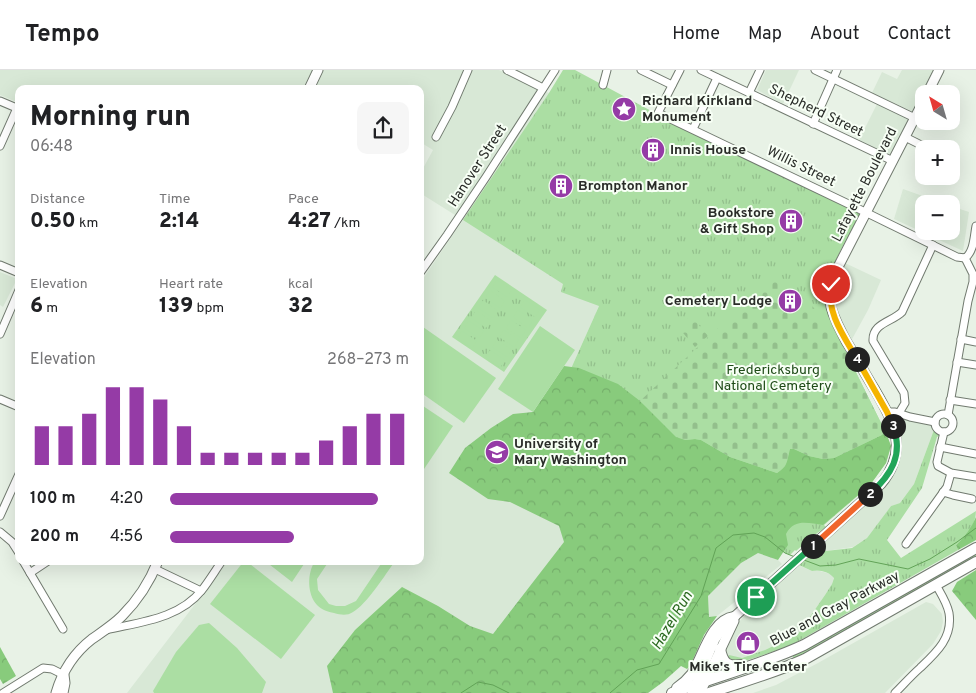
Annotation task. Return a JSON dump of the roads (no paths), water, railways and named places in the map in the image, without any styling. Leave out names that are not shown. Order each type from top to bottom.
[{"type":"highway","name":"Blue and Gray Parkway","points":[[671,693],[698,688],[804,645],[976,548]]},
{"type":"highway","name":"Blue and Gray Parkway","points":[[708,693],[757,678],[805,659],[976,562]]},
{"type":"highway","points":[[671,693],[692,674],[715,630],[730,617],[734,617]]},
{"type":"highway","points":[[720,649],[724,661],[731,666],[760,662]]},
{"type":"main road","points":[[311,85],[318,70]]},
{"type":"main road","points":[[932,85],[939,70]]},
{"type":"main road","name":"Lafayette Boulevard","points":[[698,688],[715,639],[721,631],[734,617],[881,484],[891,470],[895,460],[897,445],[894,429],[887,412],[842,333],[830,304],[830,297],[832,280],[915,118]]},
{"type":"main road","points":[[56,693],[59,682],[76,654],[83,646],[121,617],[133,604],[157,565]]},
{"type":"main road","name":"Lafayette Boulevard","points":[[698,688],[734,623],[734,617]]},
{"type":"main road","points":[[63,693],[64,675]]},
{"type":"street","points":[[436,137],[452,107],[468,70]]},
{"type":"street","points":[[507,70],[543,88]]},
{"type":"street","name":"Hanover Street","points":[[424,267],[475,194],[555,70]]},
{"type":"street","points":[[602,84],[607,70]]},
{"type":"street","points":[[641,70],[672,85],[680,70]]},
{"type":"street","name":"Shepherd Street","points":[[701,70],[892,162]]},
{"type":"street","points":[[749,93],[760,70]]},
{"type":"street","points":[[815,70],[915,118]]},
{"type":"street","points":[[813,124],[838,70]]},
{"type":"street","points":[[693,129],[717,78]]},
{"type":"street","name":"Willis Street","points":[[672,85],[658,113],[957,257],[965,258]]},
{"type":"street","points":[[0,101],[15,107]]},
{"type":"street","points":[[0,146],[15,114]]},
{"type":"street","points":[[905,137],[915,142]]},
{"type":"street","points":[[948,415],[968,300],[973,282],[973,274],[965,258],[968,257],[972,250],[976,226]]},
{"type":"street","points":[[900,413],[905,403],[904,393],[873,341],[874,333],[880,326],[902,312],[933,245]]},
{"type":"street","points":[[0,265],[15,271]]},
{"type":"street","points":[[0,334],[15,299]]},
{"type":"street","points":[[961,339],[976,342]]},
{"type":"street","points":[[957,362],[976,365]]},
{"type":"street","points":[[0,399],[15,405]]},
{"type":"street","points":[[950,400],[976,404]]},
{"type":"street","points":[[887,412],[900,413],[935,422]]},
{"type":"street","points":[[948,415],[952,419],[953,425],[950,430],[944,432],[938,429],[935,422],[938,417],[948,415]]},
{"type":"street","points":[[944,432],[937,462],[938,466],[951,473],[976,477]]},
{"type":"street","points":[[940,448],[976,454]]},
{"type":"street","points":[[906,544],[944,492],[951,473]]},
{"type":"street","points":[[0,516],[15,483]]},
{"type":"street","points":[[944,492],[952,496],[972,499]]},
{"type":"street","points":[[0,532],[15,547]]},
{"type":"street","points":[[25,565],[63,629]]},
{"type":"street","points":[[30,574],[42,565]]},
{"type":"street","points":[[157,565],[201,591]]},
{"type":"street","points":[[104,630],[168,615],[186,604],[201,591],[219,565]]},
{"type":"street","points":[[895,693],[937,651],[947,635],[949,613],[936,585]]},
{"type":"street","points":[[3,693],[43,668],[52,669],[64,675]]},
{"type":"waterway","name":"Hazel Run","points":[[804,560],[820,566],[836,565],[859,559],[908,569],[930,559],[976,528]]},
{"type":"waterway","name":"Hazel Run","points":[[610,693],[637,670],[659,664],[701,596],[716,548],[733,535],[754,533],[765,537],[785,553],[795,557]]},
{"type":"waterway","name":"Hazel Run","points":[[461,693],[478,682],[493,685],[509,693]]},
{"type":"place","name":"Richard Kirkland Monument","points":[[624,109]]},
{"type":"place","name":"Innis House","points":[[653,150]]},
{"type":"place","name":"Brompton Manor","points":[[561,186]]},
{"type":"place","name":"Bookstore & Gift Shop","points":[[791,221]]},
{"type":"place","name":"Cemetery Lodge","points":[[790,301]]},
{"type":"place","name":"University of Mary Washington","points":[[497,452]]},
{"type":"place","name":"Mike's Tire Center","points":[[748,643]]},
{"type":"park label","name":"Fredericksburg National Cemetery","points":[[773,378]]}]
